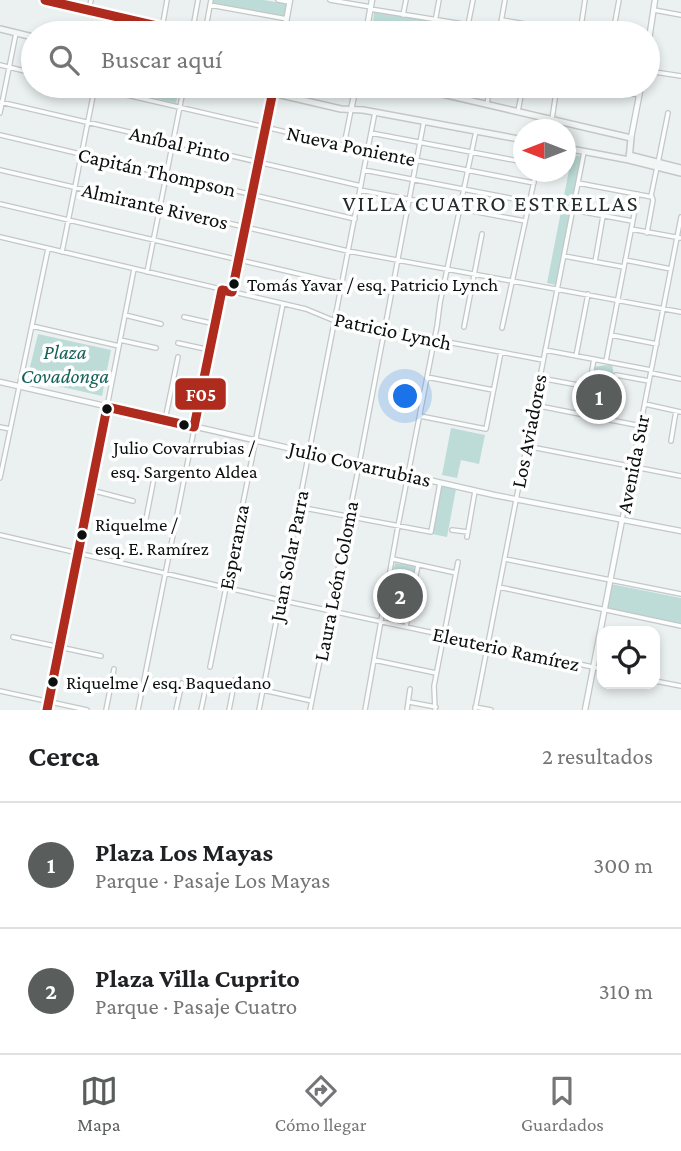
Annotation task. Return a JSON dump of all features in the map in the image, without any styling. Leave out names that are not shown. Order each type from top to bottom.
[{"type":"main road","points":[[45,0],[135,21]]},
{"type":"main road","points":[[0,29],[21,34]]},
{"type":"main road","points":[[294,98],[341,109],[513,138]]},
{"type":"main road","points":[[463,98],[552,119]]},
{"type":"main road","points":[[576,125],[631,138],[629,158]]},
{"type":"main road","points":[[576,150],[629,158],[681,171]]},
{"type":"street","points":[[89,10],[91,0]]},
{"type":"street","points":[[163,21],[167,0]]},
{"type":"street","points":[[193,21],[198,0]]},
{"type":"street","points":[[207,21],[210,3],[286,21],[290,1],[278,0]]},
{"type":"street","points":[[330,0],[442,21]]},
{"type":"street","points":[[368,21],[372,0]]},
{"type":"street","points":[[403,15],[406,0]]},
{"type":"street","points":[[436,20],[439,0]]},
{"type":"street","points":[[469,21],[473,0]]},
{"type":"street","points":[[505,0],[502,20],[507,21]]},
{"type":"street","points":[[581,21],[585,0]]},
{"type":"street","points":[[615,21],[619,0]]},
{"type":"street","points":[[652,21],[655,0]]},
{"type":"street","points":[[654,10],[681,15]]},
{"type":"street","points":[[107,21],[108,15]]},
{"type":"street","points":[[0,113],[16,33]]},
{"type":"street","points":[[0,65],[21,70]]},
{"type":"street","points":[[660,73],[681,76]]},
{"type":"street","points":[[62,252],[92,98]]},
{"type":"street","name":"Nueva Poniente","points":[[141,98],[368,151],[534,183]]},
{"type":"street","points":[[147,272],[182,98]]},
{"type":"street","points":[[232,292],[271,98]]},
{"type":"street","points":[[344,145],[354,98]]},
{"type":"street","points":[[487,104],[488,98]]},
{"type":"street","points":[[518,111],[521,98]]},
{"type":"street","points":[[552,119],[555,98]]},
{"type":"street","points":[[631,138],[638,98]]},
{"type":"street","name":"Aníbal Pinto","points":[[1,102],[409,200],[526,221]]},
{"type":"street","name":"Juan Solar Parra","points":[[259,710],[375,113]]},
{"type":"street","points":[[647,233],[651,197],[668,113]]},
{"type":"street","name":"Laura León Coloma","points":[[310,710],[424,121]]},
{"type":"street","points":[[365,710],[447,269],[476,131]]},
{"type":"street","points":[[371,133],[513,160]]},
{"type":"street","name":"Capitán Thompson","points":[[0,135],[355,219]]},
{"type":"street","name":"Los Aviadores","points":[[475,708],[584,152]]},
{"type":"street","name":"Almirante Riveros","points":[[0,170],[348,251],[681,312]]},
{"type":"street","points":[[364,170],[530,202]]},
{"type":"street","points":[[502,328],[534,183]]},
{"type":"street","points":[[578,183],[651,197]]},
{"type":"street","points":[[606,361],[638,194]]},
{"type":"street","points":[[0,204],[342,284]]},
{"type":"street","points":[[573,210],[632,221]]},
{"type":"street","points":[[595,262],[603,216]]},
{"type":"street","name":"Avenida Sur","points":[[585,710],[681,217]]},
{"type":"street","points":[[631,229],[679,238]]},
{"type":"street","points":[[464,327],[482,234]]},
{"type":"street","name":"Patricio Lynch","points":[[0,237],[312,310],[335,321],[543,360]]},
{"type":"street","points":[[0,478],[48,249]]},
{"type":"street","points":[[564,256],[624,267]]},
{"type":"street","points":[[625,260],[671,269]]},
{"type":"street","points":[[47,710],[134,269]]},
{"type":"street","points":[[138,710],[222,290]]},
{"type":"street","points":[[576,356],[588,294]]},
{"type":"street","name":"Esperanza","points":[[210,667],[283,304]]},
{"type":"street","points":[[125,315],[162,324]]},
{"type":"street","points":[[184,317],[215,324]]},
{"type":"street","points":[[32,326],[119,345]]},
{"type":"street","points":[[611,335],[657,344]]},
{"type":"street","points":[[120,340],[156,348]]},
{"type":"street","points":[[178,343],[210,349]]},
{"type":"street","points":[[545,349],[681,379]]},
{"type":"street","points":[[420,416],[486,429],[501,352]]},
{"type":"street","points":[[165,420],[178,357]]},
{"type":"street","points":[[584,415],[594,359]]},
{"type":"street","points":[[607,419],[616,375],[649,381]]},
{"type":"street","points":[[427,377],[493,390]]},
{"type":"street","points":[[540,378],[589,387]]},
{"type":"street","name":"Julio Covarrubias","points":[[0,382],[475,491],[681,531]]},
{"type":"street","points":[[645,404],[679,411],[671,441]]},
{"type":"street","points":[[534,405],[641,425]]},
{"type":"street","points":[[0,427],[10,429]]},
{"type":"street","points":[[526,446],[681,476]]},
{"type":"street","points":[[145,524],[154,478]]},
{"type":"street","points":[[299,507],[431,532],[440,483]]},
{"type":"street","points":[[90,490],[133,500]]},
{"type":"street","points":[[452,530],[467,535],[475,491]]},
{"type":"street","points":[[139,522],[174,530]]},
{"type":"street","name":"Eleuterio Ramírez","points":[[0,535],[330,611],[597,668]]},
{"type":"street","points":[[392,559],[456,573]]},
{"type":"street","points":[[504,559],[681,594]]},
{"type":"street","points":[[409,702],[436,709],[433,691],[458,562]]},
{"type":"street","points":[[406,627],[418,565]]},
{"type":"street","points":[[499,587],[681,626]]},
{"type":"street","points":[[13,637],[101,656]]},
{"type":"street","points":[[374,660],[436,673]]},
{"type":"street","points":[[106,710],[114,669]]},
{"type":"street","points":[[229,710],[235,680]]},
{"type":"street","points":[[201,710],[207,682]]},
{"type":"street","points":[[660,682],[681,686]]},
{"type":"street","points":[[176,710],[182,683]]},
{"type":"street","points":[[407,710],[410,689]]},
{"type":"street","points":[[262,690],[312,701]]},
{"type":"street","points":[[0,691],[87,710]]},
{"type":"street","points":[[475,708],[492,710]]},
{"type":"green space","points":[[213,0],[264,0],[286,4],[284,17],[213,5]]},
{"type":"green space","points":[[374,12],[432,21],[373,21]]},
{"type":"green space","points":[[155,98],[177,98],[176,103]]},
{"type":"green space","points":[[576,155],[581,156],[576,182]]},
{"type":"green space","points":[[567,182],[576,182],[556,285],[547,283]]},
{"type":"green space","name":"Plaza Covadonga","points":[[38,334],[111,350],[102,396],[27,379]]},
{"type":"green space","points":[[612,364],[615,376],[607,418],[585,414],[591,380],[595,379],[594,367]]},
{"type":"green space","points":[[451,428],[485,435],[479,464],[461,460],[457,478],[442,475]]},
{"type":"green space","points":[[441,486],[456,489],[447,537],[432,534]]},
{"type":"green space","points":[[395,563],[415,566],[406,622],[385,618]]},
{"type":"green space","points":[[611,584],[681,598],[681,625],[606,608]]},
{"type":"transit line","name":"F05","points":[[45,0],[135,21]]},
{"type":"transit line","name":"F05","points":[[47,710],[107,407],[194,427],[222,290],[232,292],[272,98]]},
{"type":"place","name":"Tomás Yavar / esq. Patricio Lynch","points":[[234,284]]},
{"type":"place","name":"Plaza Los Mayas","points":[[599,397]]},
{"type":"place","name":"Julio Covarrubias / esq. Sargento Aldea","points":[[184,425]]},
{"type":"place","name":"Riquelme / esq. E. Ramírez","points":[[82,535]]},
{"type":"place","name":"Plaza Villa Cuprito","points":[[400,596]]},
{"type":"place","name":"Riquelme / esq. Baquedano","points":[[53,682]]},
{"type":"district","name":"VILLA CUATRO ESTRELLAS","points":[[491,203]]}]
